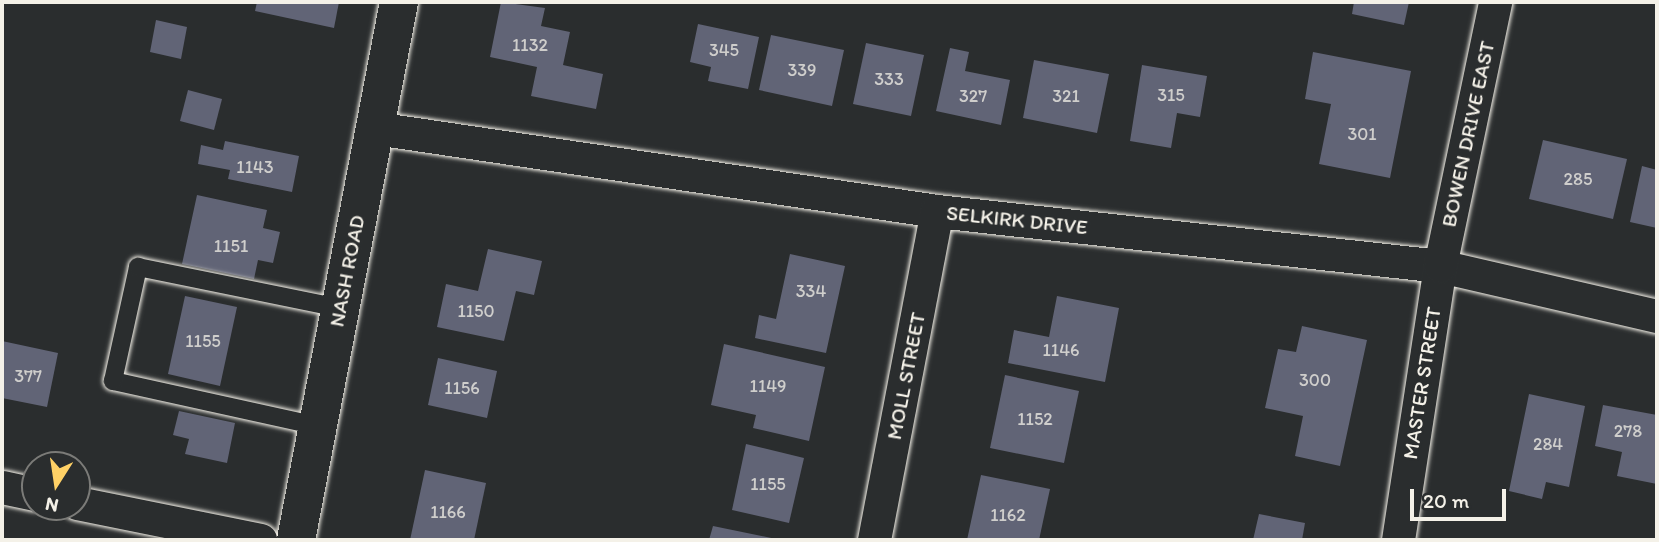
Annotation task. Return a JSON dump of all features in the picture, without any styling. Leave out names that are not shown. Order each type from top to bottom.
[{"type":"main road","name":"NASH ROAD","points":[[296,540],[399,2]]},
{"type":"street","name":"BOWEN DRIVE EAST","points":[[1440,267],[1495,2]]},
{"type":"street","name":"SELKIRK DRIVE","points":[[375,128],[937,211],[1440,267],[1657,316]]},
{"type":"street","name":"MOLL STREET","points":[[874,540],[937,211]]},
{"type":"street","name":"MASTER STREET","points":[[1398,540],[1440,267]]},
{"type":"street","points":[[2,487],[21,491]]},
{"type":"street","points":[[91,506],[260,540]]},
{"type":"lane","points":[[318,426],[113,381],[138,267],[340,308]]},
{"type":"building","points":[[257,2],[339,2],[334,28],[255,11]]},
{"type":"building","points":[[501,2],[545,8],[541,26],[570,32],[563,65],[603,74],[596,109],[531,96],[537,67],[490,57]]},
{"type":"building","points":[[1354,2],[1409,2],[1404,25],[1352,14]]},
{"type":"building","points":[[156,20],[187,27],[181,59],[150,52]]},
{"type":"building","points":[[698,24],[759,37],[748,89],[708,81],[711,67],[690,62]]},
{"type":"building","points":[[771,35],[844,50],[832,106],[759,90]]},
{"type":"building","points":[[866,43],[924,55],[911,116],[853,104]]},
{"type":"building","points":[[950,48],[969,52],[965,71],[1010,80],[1001,125],[936,111]]},
{"type":"building","points":[[1313,52],[1411,71],[1390,178],[1319,164],[1331,104],[1305,99]]},
{"type":"building","points":[[1034,60],[1109,74],[1097,133],[1023,118]]},
{"type":"building","points":[[1142,65],[1207,76],[1200,117],[1177,113],[1171,148],[1130,141]]},
{"type":"building","points":[[188,90],[222,99],[214,130],[180,121]]},
{"type":"building","points":[[1543,140],[1627,159],[1613,219],[1529,199]]},
{"type":"building","points":[[225,141],[299,156],[292,192],[228,179],[230,170],[198,164],[201,145],[223,150]]},
{"type":"building","points":[[1642,166],[1657,170],[1657,228],[1630,222]]},
{"type":"building","points":[[197,195],[267,210],[263,228],[280,232],[273,263],[258,260],[254,279],[182,264]]},
{"type":"building","points":[[488,249],[542,261],[534,295],[516,291],[504,341],[437,327],[446,284],[478,291]]},
{"type":"building","points":[[790,254],[845,266],[826,353],[755,338],[759,315],[776,319]]},
{"type":"building","points":[[185,296],[237,307],[220,386],[168,374]]},
{"type":"building","points":[[1057,296],[1119,308],[1105,382],[1008,363],[1014,330],[1049,337]]},
{"type":"building","points":[[1302,326],[1367,340],[1340,466],[1295,456],[1303,416],[1265,408],[1278,349],[1296,352]]},
{"type":"building","points":[[2,341],[58,353],[47,407],[2,398]]},
{"type":"building","points":[[724,344],[825,367],[809,441],[753,428],[756,415],[711,405]]},
{"type":"building","points":[[438,358],[497,371],[487,418],[428,405]]},
{"type":"building","points":[[1005,375],[1079,391],[1064,463],[990,448]]},
{"type":"building","points":[[1529,394],[1585,406],[1569,487],[1546,482],[1542,499],[1509,491]]},
{"type":"building","points":[[1603,405],[1657,415],[1657,484],[1617,476],[1622,452],[1595,446]]},
{"type":"building","points":[[179,411],[235,423],[227,463],[185,454],[189,439],[173,435]]},
{"type":"building","points":[[746,444],[804,458],[789,523],[732,510]]},
{"type":"building","points":[[425,470],[486,483],[474,540],[410,540]]},
{"type":"building","points":[[981,475],[1050,489],[1039,540],[967,540]]},
{"type":"building","points":[[1259,514],[1305,523],[1302,540],[1253,540]]},
{"type":"building","points":[[713,526],[776,539],[776,540],[709,540]]}]
